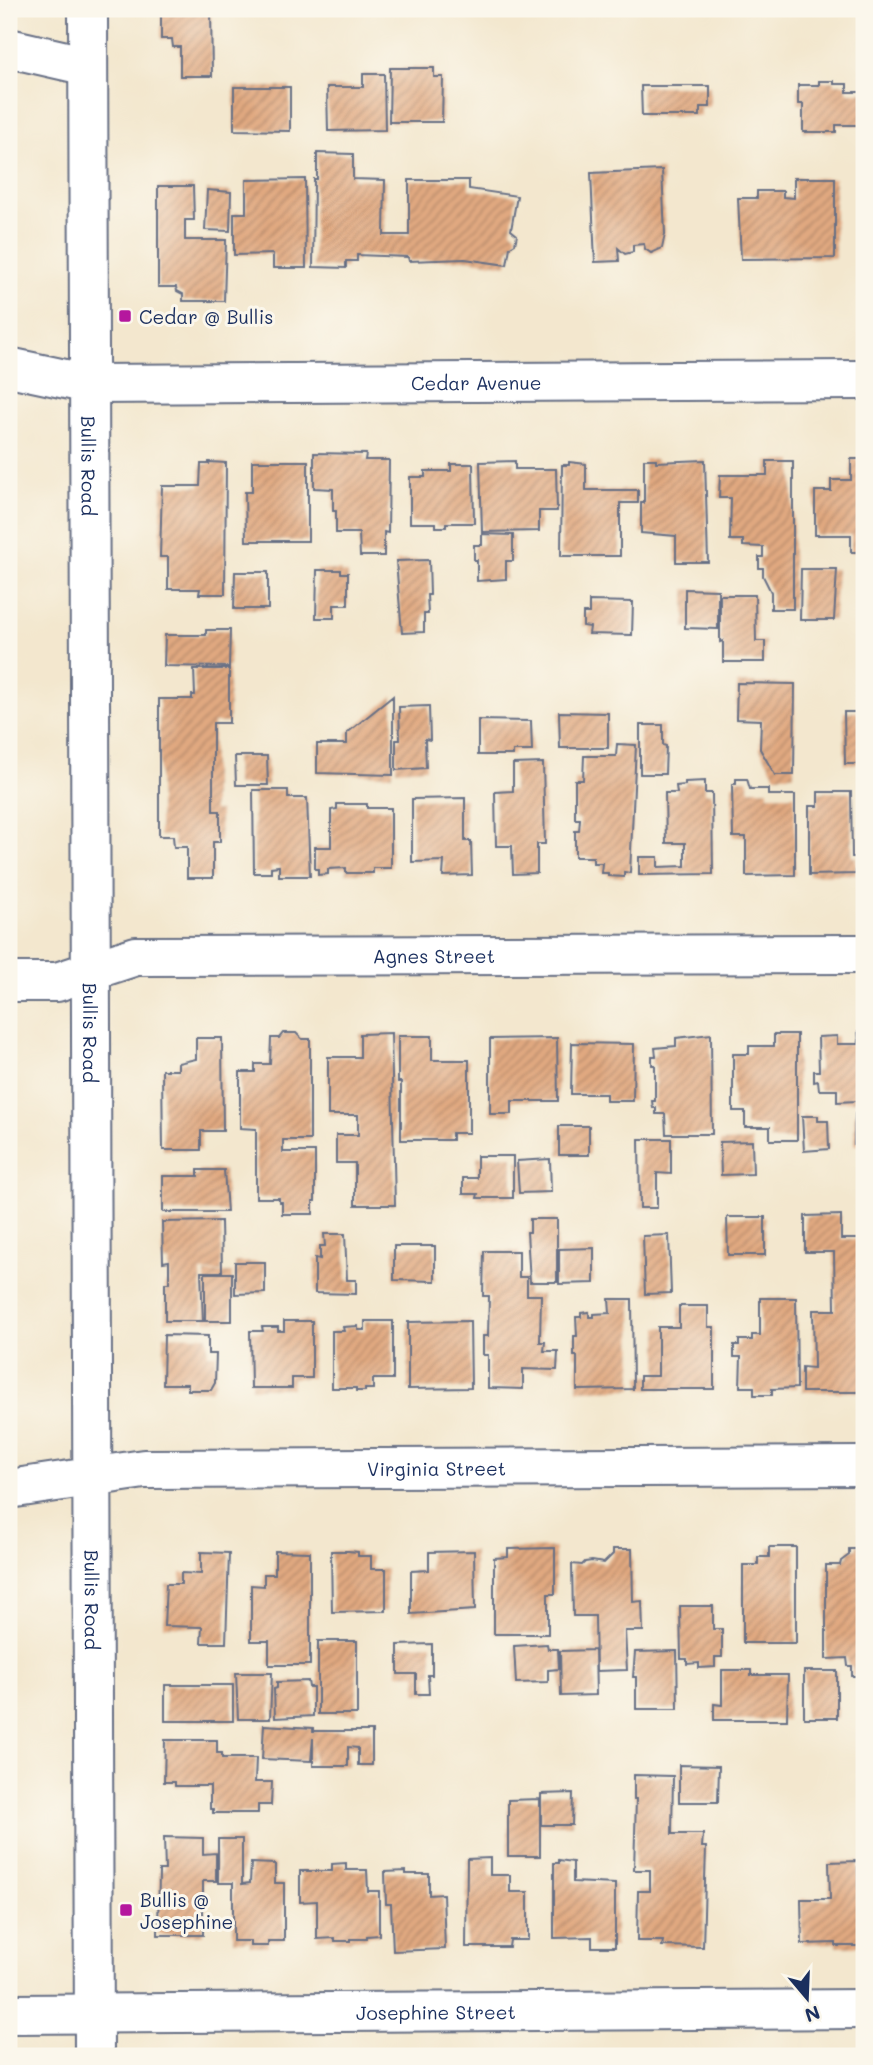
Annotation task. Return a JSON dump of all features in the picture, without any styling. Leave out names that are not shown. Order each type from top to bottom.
[{"type":"street","name":"Bullis Road","points":[[88,9],[94,2056]]},
{"type":"street","points":[[9,48],[89,66]]},
{"type":"street","name":"Cedar Avenue","points":[[9,367],[89,384],[864,380]]},
{"type":"street","name":"Agnes Street","points":[[9,982],[57,982],[136,956],[864,954]]},
{"type":"street","name":"Virginia Street","points":[[9,1489],[144,1469],[864,1466]]},
{"type":"street","name":"Josephine Street","points":[[9,2014],[864,2009]]},
{"type":"building","points":[[161,9],[211,9],[212,76],[180,76],[180,47],[173,47],[172,39],[161,39]]},
{"type":"building","points":[[390,68],[434,68],[434,77],[443,77],[442,122],[389,122]]},
{"type":"building","points":[[363,74],[384,74],[385,130],[328,131],[327,87],[363,87]]},
{"type":"building","points":[[819,81],[847,84],[847,92],[864,92],[864,125],[836,125],[836,132],[803,132],[803,104],[798,104],[798,85],[819,85]]},
{"type":"building","points":[[641,86],[710,86],[710,107],[700,107],[700,116],[642,116]]},
{"type":"building","points":[[234,87],[290,87],[290,131],[234,130]]},
{"type":"building","points":[[317,153],[353,154],[353,179],[385,180],[384,235],[409,235],[409,180],[469,180],[469,189],[517,196],[511,230],[517,235],[515,244],[510,247],[507,265],[465,259],[409,261],[408,257],[357,255],[357,261],[346,261],[346,268],[313,267]]},
{"type":"building","points":[[662,170],[665,234],[662,248],[651,253],[645,249],[644,244],[633,245],[633,252],[625,254],[618,248],[619,261],[595,262],[591,173]]},
{"type":"building","points":[[794,178],[835,178],[835,258],[741,259],[738,198],[757,198],[757,191],[783,191],[783,197],[794,198]]},
{"type":"building","points":[[305,179],[306,268],[273,268],[273,254],[234,255],[234,213],[246,213],[246,180]]},
{"type":"building","points":[[158,186],[193,186],[194,220],[185,220],[185,240],[226,240],[224,301],[183,301],[183,294],[177,291],[176,287],[158,287]]},
{"type":"building","points":[[207,190],[231,192],[230,231],[205,230]]},
{"type":"building","points":[[314,453],[366,454],[365,460],[389,460],[388,533],[384,532],[384,556],[360,556],[359,533],[336,533],[333,489],[314,488]]},
{"type":"building","points":[[644,459],[656,459],[656,462],[705,460],[708,562],[676,562],[676,536],[641,533]]},
{"type":"building","points":[[851,459],[864,459],[864,552],[851,552],[851,535],[815,535],[815,491],[831,491],[831,480],[851,480]]},
{"type":"building","points":[[252,461],[308,461],[308,541],[246,541],[245,492],[252,492]]},
{"type":"building","points":[[515,461],[515,469],[556,469],[557,511],[539,511],[539,531],[482,532],[480,462]]},
{"type":"building","points":[[767,461],[793,461],[793,609],[771,609],[771,592],[763,576],[763,568],[759,568],[763,547],[743,546],[743,540],[730,540],[731,498],[719,498],[720,475],[767,475]]},
{"type":"building","points":[[569,462],[586,464],[586,490],[638,490],[638,503],[620,503],[620,556],[561,556],[562,465],[569,465]]},
{"type":"building","points":[[226,463],[225,594],[199,594],[200,589],[168,589],[168,557],[160,557],[162,486],[200,486],[201,464]]},
{"type":"building","points":[[451,464],[473,464],[474,523],[446,523],[446,527],[436,527],[436,523],[410,523],[410,477],[425,477],[425,471],[451,471]]},
{"type":"building","points":[[482,534],[513,535],[513,561],[506,561],[506,579],[477,581],[474,545],[482,545]]},
{"type":"building","points":[[429,560],[430,595],[427,595],[428,614],[424,614],[424,632],[402,633],[396,561]]},
{"type":"building","points":[[801,569],[837,569],[834,620],[800,620]]},
{"type":"building","points":[[317,570],[341,570],[341,573],[348,573],[348,605],[334,605],[334,618],[316,618]]},
{"type":"building","points":[[235,572],[268,572],[268,609],[234,609]]},
{"type":"building","points":[[685,589],[718,590],[718,629],[685,628]]},
{"type":"building","points":[[720,595],[755,595],[756,641],[765,641],[765,662],[723,662],[723,641],[720,642]]},
{"type":"building","points":[[589,601],[633,602],[632,635],[589,634],[590,627],[583,626],[583,613],[589,613]]},
{"type":"building","points":[[206,630],[230,630],[229,667],[164,666],[165,635],[206,635]]},
{"type":"building","points":[[194,669],[229,669],[229,723],[213,723],[213,811],[220,811],[220,842],[213,842],[213,878],[187,878],[187,847],[174,847],[173,836],[159,836],[159,699],[192,699],[192,695],[195,695]]},
{"type":"building","points":[[737,683],[795,684],[794,775],[775,775],[760,749],[761,720],[736,719]]},
{"type":"building","points":[[393,696],[393,775],[317,773],[317,744],[347,744],[347,733]]},
{"type":"building","points":[[429,706],[430,740],[425,739],[426,768],[396,770],[396,740],[400,740],[399,707]]},
{"type":"building","points":[[559,712],[608,713],[608,748],[560,748]]},
{"type":"building","points":[[844,712],[864,712],[864,764],[845,764]]},
{"type":"building","points":[[478,720],[531,721],[532,751],[513,751],[513,755],[478,755]]},
{"type":"building","points":[[640,725],[663,725],[663,745],[666,746],[665,774],[640,774]]},
{"type":"building","points":[[617,744],[636,745],[630,873],[624,872],[624,877],[601,873],[602,863],[593,863],[593,857],[575,857],[575,831],[579,831],[580,819],[575,819],[575,780],[583,780],[584,756],[616,756]]},
{"type":"building","points":[[235,756],[267,756],[268,785],[236,785]]},
{"type":"building","points":[[543,763],[545,844],[537,844],[537,873],[513,874],[512,846],[496,846],[495,792],[513,791],[513,764]]},
{"type":"building","points":[[736,779],[747,779],[750,789],[768,789],[768,795],[795,795],[795,875],[746,876],[746,837],[733,837],[732,784],[736,784]]},
{"type":"building","points":[[705,781],[705,793],[712,793],[713,874],[639,875],[639,857],[658,857],[658,867],[685,866],[685,843],[666,843],[665,793],[677,793],[676,786],[685,785],[685,782]]},
{"type":"building","points":[[253,790],[288,790],[288,798],[307,798],[310,876],[279,876],[279,866],[271,867],[271,873],[254,873]]},
{"type":"building","points":[[818,792],[851,792],[852,857],[856,857],[856,874],[809,875],[809,806],[818,806]]},
{"type":"building","points":[[465,798],[465,841],[471,841],[472,875],[443,876],[444,861],[412,862],[412,799]]},
{"type":"building","points":[[337,804],[367,804],[367,808],[391,808],[391,868],[373,868],[373,873],[346,873],[346,868],[328,869],[328,874],[318,875],[318,869],[315,869],[315,847],[331,847],[331,810],[337,809]]},
{"type":"building","points":[[858,1031],[864,1031],[864,1098],[837,1102],[837,1090],[819,1090],[818,1081],[814,1082],[814,1071],[819,1071],[818,1037],[837,1036],[837,1044],[859,1044]]},
{"type":"building","points":[[283,1033],[296,1033],[302,1039],[310,1039],[310,1140],[283,1140],[283,1152],[315,1152],[313,1214],[282,1214],[282,1202],[279,1202],[279,1198],[256,1198],[256,1129],[240,1128],[240,1072],[255,1072],[255,1064],[270,1064],[271,1038],[279,1038]]},
{"type":"building","points":[[391,1033],[395,1205],[355,1205],[355,1163],[336,1163],[336,1135],[358,1135],[358,1115],[328,1115],[328,1057],[360,1057],[360,1034]]},
{"type":"building","points":[[711,1034],[712,1134],[666,1134],[665,1114],[656,1114],[652,1101],[655,1101],[655,1065],[652,1065],[652,1056],[656,1056],[655,1048],[676,1046],[676,1038]]},
{"type":"building","points":[[774,1034],[797,1034],[797,1140],[770,1140],[770,1127],[745,1127],[745,1111],[733,1111],[733,1054],[749,1054],[749,1046],[774,1046]]},
{"type":"building","points":[[398,1036],[432,1036],[432,1060],[469,1060],[469,1133],[452,1133],[452,1140],[401,1140]]},
{"type":"building","points":[[196,1038],[222,1038],[223,1131],[201,1131],[201,1150],[163,1150],[162,1070],[178,1070],[178,1063],[196,1059]]},
{"type":"building","points":[[557,1038],[558,1101],[512,1101],[512,1114],[490,1114],[490,1039]]},
{"type":"building","points":[[572,1043],[634,1044],[633,1101],[606,1101],[606,1094],[571,1094]]},
{"type":"building","points":[[855,1114],[864,1114],[864,1145],[854,1145]]},
{"type":"building","points":[[802,1116],[818,1116],[818,1121],[828,1121],[829,1149],[804,1151]]},
{"type":"building","points":[[559,1126],[589,1126],[589,1155],[559,1155]]},
{"type":"building","points":[[639,1139],[671,1139],[671,1174],[657,1173],[657,1208],[640,1208]]},
{"type":"building","points":[[752,1141],[753,1174],[721,1175],[720,1142]]},
{"type":"building","points":[[477,1156],[513,1156],[513,1198],[477,1198],[478,1194],[463,1194],[463,1178],[477,1178]]},
{"type":"building","points":[[550,1159],[551,1192],[519,1193],[517,1161]]},
{"type":"building","points":[[198,1170],[224,1170],[227,1212],[163,1212],[163,1176],[198,1176]]},
{"type":"building","points":[[841,1215],[841,1239],[864,1239],[864,1392],[802,1392],[802,1367],[814,1368],[813,1310],[835,1310],[834,1252],[805,1252],[805,1216]]},
{"type":"building","points":[[727,1217],[765,1217],[765,1255],[728,1255]]},
{"type":"building","points":[[530,1219],[557,1219],[557,1282],[530,1282],[527,1232],[530,1232]]},
{"type":"building","points":[[221,1221],[222,1272],[201,1272],[203,1321],[165,1321],[165,1283],[169,1283],[169,1261],[163,1262],[162,1222]]},
{"type":"building","points":[[324,1234],[345,1234],[347,1280],[356,1280],[356,1294],[315,1293],[315,1258],[320,1259],[320,1246],[325,1246]]},
{"type":"building","points":[[669,1235],[671,1293],[645,1294],[643,1236]]},
{"type":"building","points":[[394,1246],[435,1246],[435,1281],[394,1280]]},
{"type":"building","points":[[594,1248],[594,1283],[559,1284],[559,1249]]},
{"type":"building","points":[[484,1251],[519,1251],[519,1277],[527,1277],[527,1295],[541,1295],[540,1342],[545,1342],[544,1351],[558,1351],[557,1370],[523,1369],[523,1389],[488,1388],[488,1355],[483,1355],[483,1336],[488,1336],[489,1296],[483,1296]]},
{"type":"building","points":[[235,1262],[265,1262],[265,1293],[235,1294]]},
{"type":"building","points":[[205,1273],[232,1273],[232,1321],[205,1321]]},
{"type":"building","points":[[760,1298],[796,1298],[797,1388],[772,1389],[772,1395],[754,1395],[754,1387],[740,1387],[741,1357],[734,1357],[734,1345],[739,1345],[739,1340],[752,1340],[752,1335],[760,1335]]},
{"type":"building","points":[[609,1299],[632,1299],[633,1389],[577,1390],[577,1356],[574,1356],[576,1317],[589,1312],[589,1317],[610,1313]]},
{"type":"building","points":[[679,1306],[708,1306],[708,1327],[714,1327],[714,1389],[640,1389],[640,1376],[658,1376],[658,1327],[679,1327]]},
{"type":"building","points":[[284,1321],[312,1321],[312,1378],[292,1378],[292,1388],[251,1388],[250,1331],[263,1331],[262,1327],[278,1327],[278,1331],[284,1331]]},
{"type":"building","points":[[365,1321],[393,1321],[393,1379],[373,1379],[373,1389],[365,1391],[356,1391],[356,1388],[332,1388],[332,1331],[344,1331],[343,1327],[358,1326],[358,1330],[365,1330]]},
{"type":"building","points":[[470,1321],[471,1388],[408,1389],[408,1322]]},
{"type":"building","points":[[164,1335],[208,1336],[208,1354],[216,1354],[215,1383],[211,1390],[188,1390],[188,1384],[163,1384]]},
{"type":"building","points":[[857,1545],[864,1545],[864,1676],[852,1676],[852,1666],[848,1666],[847,1658],[826,1659],[826,1565],[840,1565],[849,1555],[849,1549],[857,1549]]},
{"type":"building","points":[[769,1547],[796,1547],[796,1643],[743,1643],[743,1565],[758,1565],[758,1557],[769,1557]]},
{"type":"building","points":[[555,1548],[555,1594],[548,1594],[548,1634],[494,1634],[494,1558],[508,1557],[508,1549]]},
{"type":"building","points":[[613,1549],[632,1549],[633,1602],[642,1601],[643,1631],[625,1631],[627,1670],[596,1671],[595,1616],[573,1616],[572,1564],[582,1565],[592,1561],[604,1563],[613,1554]]},
{"type":"building","points":[[275,1551],[310,1552],[310,1665],[269,1665],[269,1641],[251,1641],[251,1585],[264,1586],[264,1574],[275,1574]]},
{"type":"building","points":[[331,1551],[358,1552],[358,1556],[371,1556],[371,1569],[386,1569],[386,1611],[332,1612]]},
{"type":"building","points":[[474,1551],[475,1610],[411,1614],[411,1571],[429,1570],[429,1552]]},
{"type":"building","points":[[201,1552],[229,1553],[226,1643],[201,1643],[202,1627],[164,1626],[166,1584],[181,1584],[181,1573],[201,1574]]},
{"type":"building","points":[[680,1606],[713,1606],[713,1629],[722,1629],[722,1657],[715,1657],[715,1667],[699,1668],[699,1663],[687,1664],[687,1659],[681,1659]]},
{"type":"building","points":[[318,1641],[357,1641],[357,1714],[318,1714]]},
{"type":"building","points":[[432,1644],[432,1675],[428,1675],[429,1694],[416,1694],[416,1674],[398,1674],[398,1645]]},
{"type":"building","points":[[547,1644],[548,1649],[558,1649],[559,1669],[548,1670],[548,1682],[516,1683],[514,1646]]},
{"type":"building","points":[[595,1650],[596,1695],[561,1696],[560,1651]]},
{"type":"building","points":[[677,1651],[678,1709],[636,1709],[636,1677],[633,1677],[635,1652]]},
{"type":"building","points":[[722,1670],[751,1670],[751,1675],[788,1675],[787,1720],[714,1720],[714,1704],[722,1705]]},
{"type":"building","points":[[804,1671],[837,1671],[837,1718],[804,1718]]},
{"type":"building","points":[[236,1673],[272,1673],[270,1719],[238,1719]]},
{"type":"building","points":[[308,1681],[309,1687],[313,1687],[313,1716],[275,1718],[274,1689],[277,1688],[277,1682]]},
{"type":"building","points":[[165,1685],[233,1685],[233,1721],[165,1721]]},
{"type":"building","points":[[264,1725],[313,1728],[313,1731],[372,1731],[372,1765],[358,1765],[358,1748],[348,1747],[348,1766],[313,1766],[313,1738],[311,1761],[262,1759]]},
{"type":"building","points":[[165,1740],[217,1740],[217,1753],[222,1753],[222,1758],[256,1758],[255,1782],[272,1782],[271,1805],[258,1805],[258,1813],[213,1813],[213,1809],[210,1809],[210,1786],[175,1786],[175,1782],[164,1782]]},
{"type":"building","points":[[679,1765],[719,1766],[718,1802],[679,1802]]},
{"type":"building","points":[[634,1775],[673,1776],[672,1834],[703,1834],[702,1847],[706,1847],[703,1947],[662,1946],[663,1941],[637,1941],[638,1891],[650,1891],[650,1870],[634,1870]]},
{"type":"building","points":[[573,1793],[572,1825],[541,1825],[541,1794]]},
{"type":"building","points":[[540,1799],[540,1856],[508,1856],[508,1800]]},
{"type":"building","points":[[164,1837],[203,1838],[203,1854],[216,1853],[216,1881],[203,1881],[203,1935],[158,1935],[159,1870],[165,1870]]},
{"type":"building","points":[[218,1839],[242,1839],[242,1884],[250,1883],[251,1863],[275,1864],[275,1883],[284,1883],[284,1941],[268,1941],[268,1946],[250,1946],[250,1941],[233,1941],[233,1883],[218,1883]]},
{"type":"building","points":[[490,1858],[490,1875],[510,1875],[510,1892],[528,1892],[528,1940],[510,1940],[509,1947],[466,1947],[467,1859]]},
{"type":"building","points":[[559,1860],[573,1862],[573,1882],[615,1884],[615,1947],[592,1947],[592,1937],[554,1938],[554,1863],[559,1863]]},
{"type":"building","points":[[858,1861],[860,1946],[836,1946],[836,1943],[802,1944],[801,1899],[830,1899],[829,1862]]},
{"type":"building","points":[[346,1863],[346,1870],[367,1870],[368,1891],[379,1891],[379,1935],[351,1941],[317,1939],[317,1901],[300,1902],[300,1871],[332,1871],[332,1864]]},
{"type":"building","points":[[406,1871],[406,1874],[429,1874],[429,1895],[443,1894],[445,1949],[393,1951],[391,1904],[386,1904],[385,1872]]},
{"type":"place","name":"Cedar @ Bullis","points":[[125,316]]},
{"type":"place","name":"Bullis @ Josephine","points":[[126,1910]]}]
